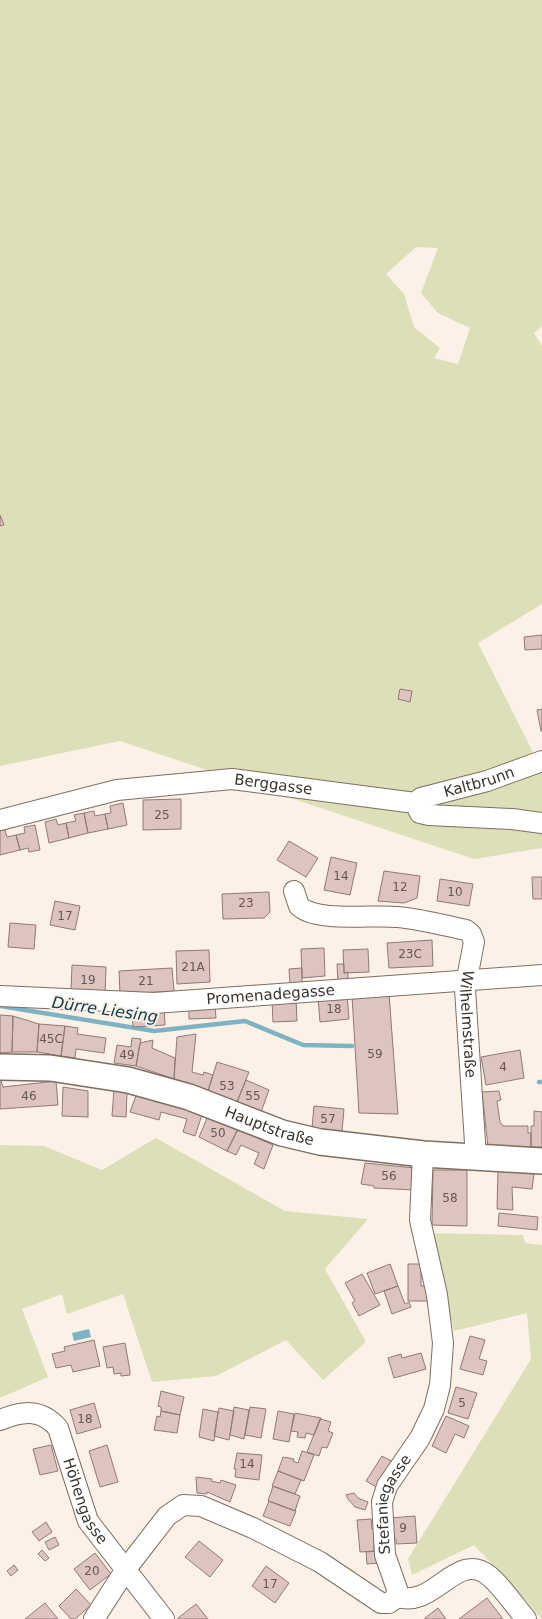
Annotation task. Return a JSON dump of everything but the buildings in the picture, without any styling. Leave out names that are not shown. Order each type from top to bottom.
[{"type":"main road","name":"Hauptstraße","points":[[0,1067],[50,1068],[128,1080],[189,1097],[301,1138],[343,1146],[476,1158],[542,1161]]},
{"type":"street","name":"Kaltbrunn","points":[[415,804],[421,798],[487,781],[542,761]]},
{"type":"street","name":"Berggasse","points":[[0,820],[117,790],[232,779],[415,804],[420,813],[429,815],[512,819],[542,823]]},
{"type":"street","name":"Wilhelmstraße","points":[[294,891],[299,906],[314,913],[342,917],[397,917],[466,930],[472,936],[474,942],[466,981],[476,1158]]},
{"type":"street","name":"Promenadegasse","points":[[0,996],[154,1003],[542,976]]},
{"type":"street","name":"Stefaniegasse","points":[[396,1596],[397,1588],[385,1555],[382,1502],[387,1486],[420,1438],[434,1409],[440,1385],[443,1343],[437,1294],[420,1220],[423,1154]]},
{"type":"street","name":"Höhengasse","points":[[0,1420],[18,1413],[31,1412],[44,1416],[54,1423],[61,1434],[88,1521],[164,1619]]},
{"type":"street","points":[[94,1619],[126,1569],[171,1512],[178,1507],[192,1504],[253,1528],[320,1562],[380,1602],[389,1603],[396,1596],[406,1600],[420,1598],[460,1571],[475,1570],[489,1576],[526,1619]]},
{"type":"green space","points":[[0,0],[542,0],[542,326],[534,333],[542,346],[542,604],[478,643],[542,770],[542,848],[474,859],[120,741],[0,766]],"holes":[[[416,247],[438,248],[421,293],[438,313],[470,328],[458,364],[434,358],[440,348],[414,327],[404,294],[386,274]]]},
{"type":"green space","points":[[156,1138],[285,1211],[368,1219],[325,1269],[366,1342],[323,1380],[286,1340],[216,1376],[152,1382],[123,1294],[67,1314],[62,1294],[22,1309],[48,1377],[0,1398],[0,1145],[44,1146],[102,1170]]},
{"type":"green space","points":[[429,1233],[523,1235],[525,1243],[542,1245],[542,1619],[474,1545],[412,1575],[408,1559],[531,1359],[527,1313],[454,1331]]},
{"type":"water","points":[[89,1329],[91,1337],[74,1341],[72,1333]]},
{"type":"waterway","name":"Dürre Liesing","points":[[0,1006],[154,1031],[245,1021],[303,1045],[352,1046]]}]
